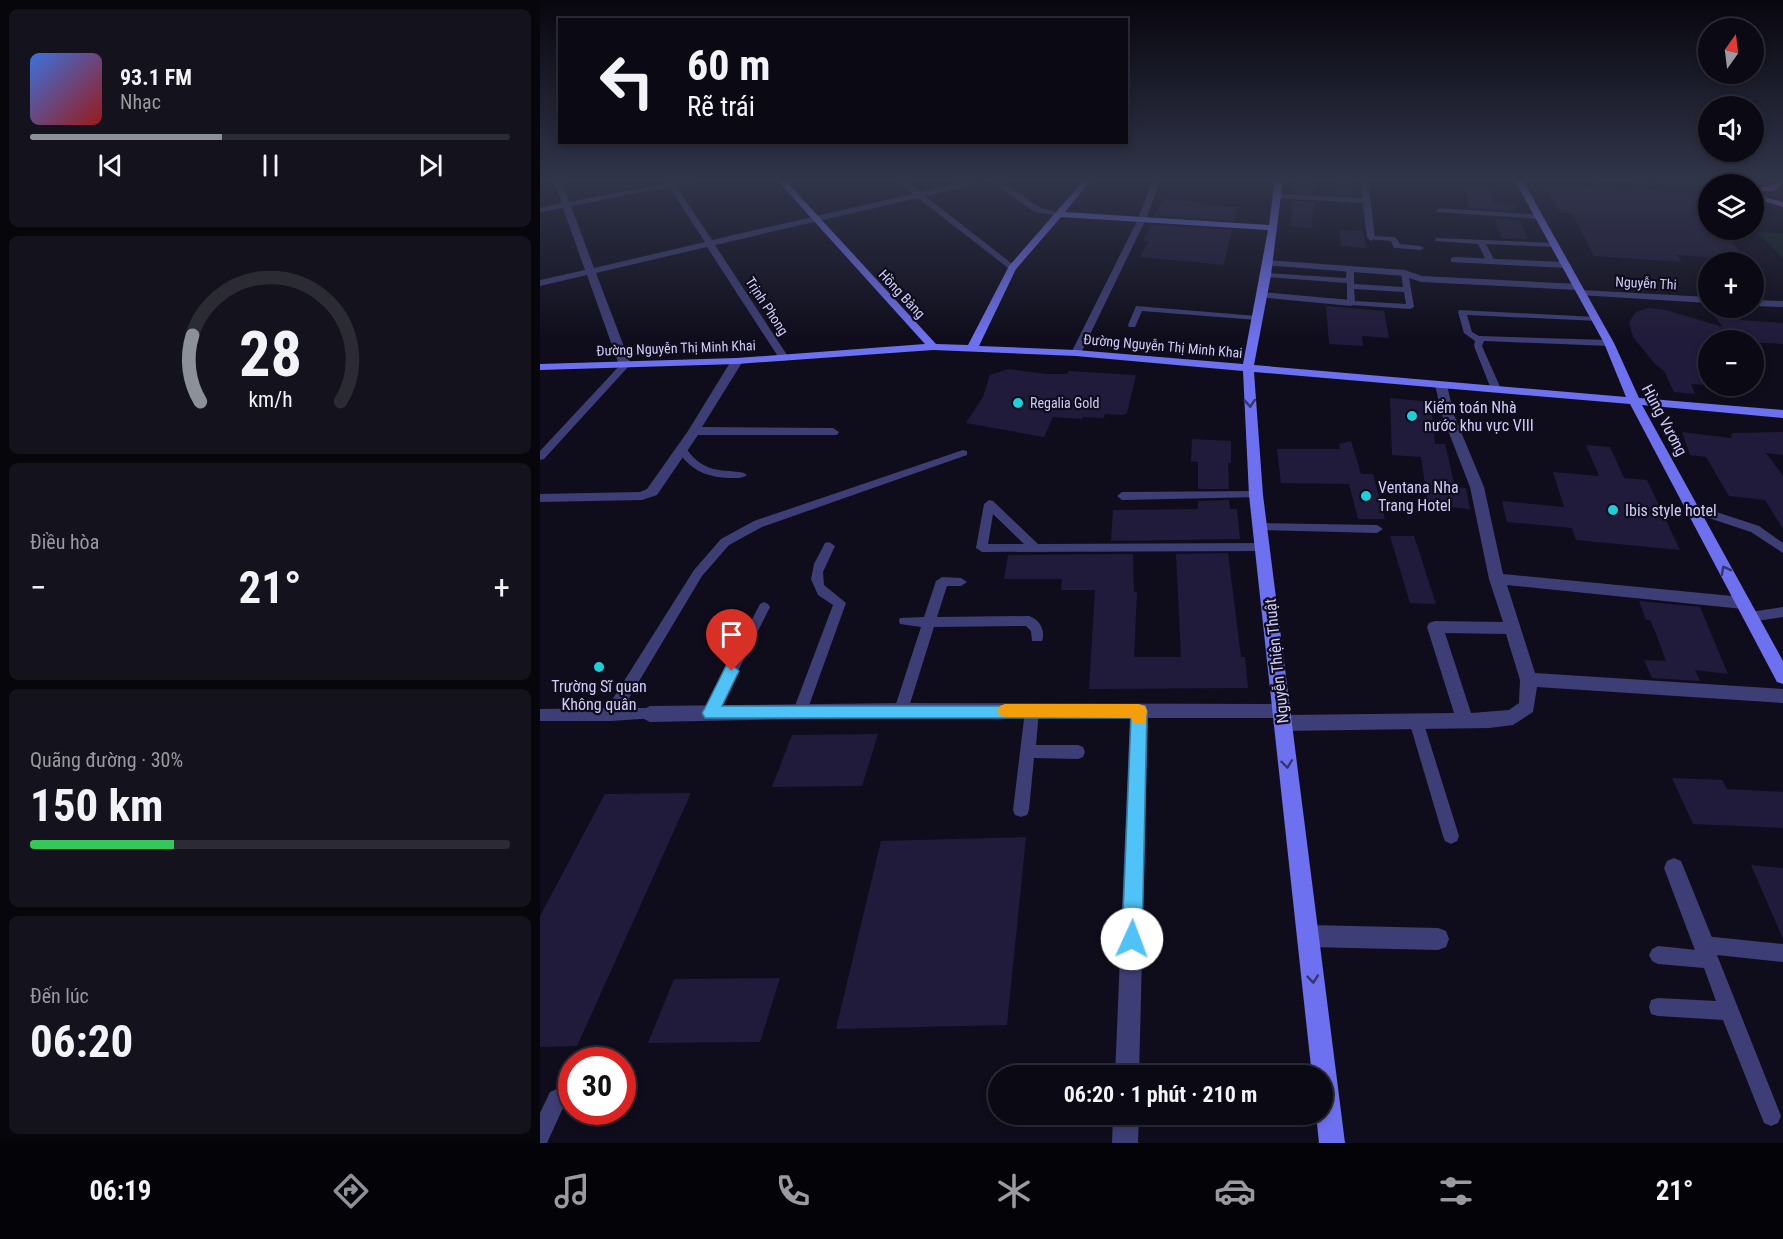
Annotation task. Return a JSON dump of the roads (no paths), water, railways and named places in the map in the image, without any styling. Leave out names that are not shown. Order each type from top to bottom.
[{"type":"street","points":[[576,232],[625,366]]},
{"type":"street","name":"Trịnh Phong","points":[[703,232],[784,357]]},
{"type":"street","points":[[540,283],[757,232]]},
{"type":"street","name":"Hồng Bàng","points":[[827,232],[933,347]]},
{"type":"street","points":[[967,232],[1012,268]]},
{"type":"street","points":[[972,348],[1012,268],[1043,232]]},
{"type":"street","points":[[1076,353],[1136,232]]},
{"type":"street","name":"Nguyễn Thiện Thuật","points":[[1271,232],[1267,269],[1248,368],[1256,495],[1262,527],[1332,1143]]},
{"type":"street","points":[[1370,232],[1371,238]]},
{"type":"street","name":"Hùng Vương","points":[[1548,232],[1609,343],[1634,401],[1783,677]]},
{"type":"street","points":[[1454,260],[1566,265]]},
{"type":"street","points":[[1472,261],[1481,281]]},
{"type":"street","name":"Nguyễn Thi","points":[[1267,269],[1350,269],[1405,273],[1421,279],[1481,281],[1698,299]]},
{"type":"street","points":[[1261,295],[1351,303]]},
{"type":"street","points":[[1764,303],[1783,304]]},
{"type":"street","name":"Đường Nguyễn Thị Minh Khai","points":[[540,367],[625,366],[737,361],[933,347],[972,348],[1076,353],[1783,414]]},
{"type":"street","points":[[540,498],[647,495],[652,492],[694,431],[737,361]]},
{"type":"street","points":[[650,714],[901,710],[1139,711],[1416,721],[1513,717],[1527,707],[1529,680],[1497,579],[1477,487],[1448,415],[1442,385]]},
{"type":"street","points":[[694,431],[833,432]]},
{"type":"street","points":[[1497,579],[1743,603]]},
{"type":"street","points":[[1465,720],[1435,627],[1512,628]]},
{"type":"street","points":[[1529,680],[1783,696]]},
{"type":"street","points":[[1127,1065],[1139,711]]},
{"type":"street","points":[[1674,868],[1707,952]]},
{"type":"street","points":[[1309,936],[1438,939]]},
{"type":"street","points":[[1125,1143],[1126,1125]]},
{"type":"lane","points":[[1371,238],[1394,239],[1397,246],[1420,248]]},
{"type":"lane","points":[[1437,240],[1555,245]]},
{"type":"lane","points":[[1481,242],[1491,262]]},
{"type":"lane","points":[[1267,269],[1351,284],[1407,290]]},
{"type":"lane","points":[[1350,269],[1351,303],[1410,307],[1405,273]]},
{"type":"lane","points":[[1132,325],[1138,308],[1257,318]]},
{"type":"lane","points":[[1596,319],[1462,312],[1468,333],[1480,340],[1499,338],[1609,343]]},
{"type":"lane","points":[[1480,340],[1478,346],[1496,389]]},
{"type":"lane","points":[[540,457],[625,366]]},
{"type":"lane","points":[[681,450],[690,465],[710,474],[742,475]]},
{"type":"lane","points":[[611,715],[698,573],[725,542],[758,524],[963,453]]},
{"type":"lane","points":[[1122,496],[1256,495]]},
{"type":"lane","points":[[1035,548],[989,504],[982,548],[1035,548],[1264,547]]},
{"type":"lane","points":[[1692,508],[1755,529],[1783,549]]},
{"type":"lane","points":[[1262,527],[1377,529]]},
{"type":"lane","points":[[800,711],[840,603],[825,596],[818,587],[816,573],[829,546]]},
{"type":"lane","points":[[901,710],[942,582],[961,582]]},
{"type":"lane","points":[[710,713],[764,607]]},
{"type":"lane","points":[[1750,617],[1783,612]]},
{"type":"lane","points":[[905,621],[1029,621],[1037,630],[1037,637]]},
{"type":"lane","points":[[1021,810],[1032,711]]},
{"type":"lane","points":[[540,715],[650,714]]},
{"type":"lane","points":[[1416,721],[1451,836]]},
{"type":"lane","points":[[1028,751],[1078,752]]},
{"type":"lane","points":[[1658,955],[1707,952],[1783,953]]},
{"type":"lane","points":[[1707,952],[1728,1011],[1771,1116]]},
{"type":"lane","points":[[1658,1007],[1728,1011]]},
{"type":"lane","points":[[540,1136],[558,1099]]},
{"type":"place","name":"Regalia Gold","points":[[1018,403]]},
{"type":"place","name":"Kiểm toán Nhà nước khu vực VIII","points":[[1412,416]]},
{"type":"place","name":"Ventana Nha Trang Hotel","points":[[1366,496]]},
{"type":"place","name":"Ibis style hotel","points":[[1613,510]]},
{"type":"place","name":"Trường Sĩ quan Không quân","points":[[599,667]]}]
